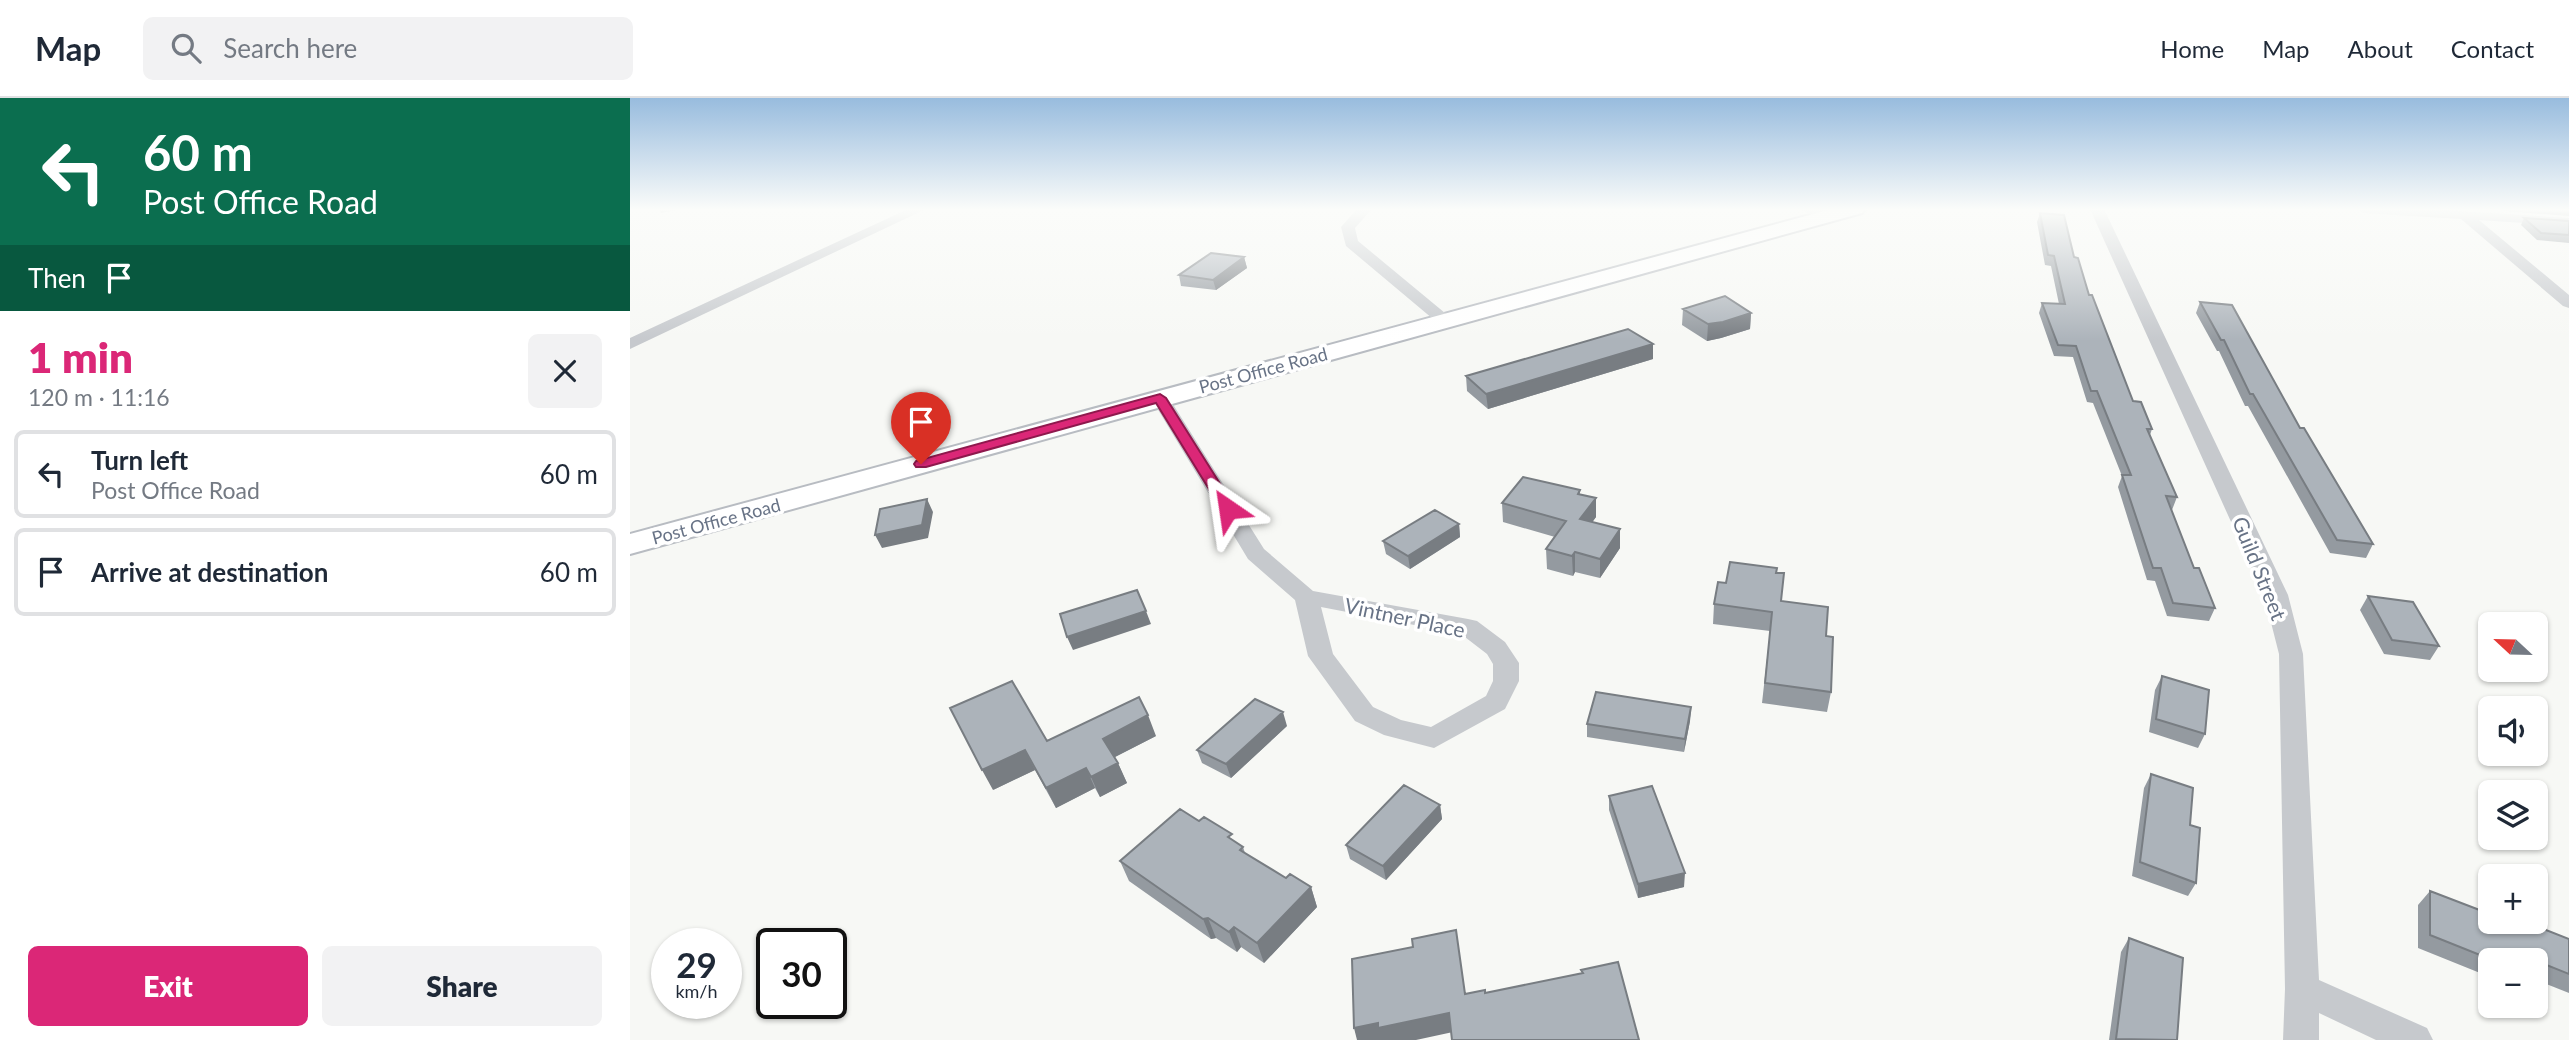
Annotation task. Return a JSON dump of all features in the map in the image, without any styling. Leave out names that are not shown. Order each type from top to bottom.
[{"type":"street","points":[[630,344],[825,253]]},
{"type":"street","points":[[1363,253],[1445,321]]},
{"type":"street","name":"Post Office Road","points":[[630,544],[1445,321],[1679,253]]},
{"type":"street","name":"Guild Street","points":[[2117,253],[2276,595],[2291,654],[2302,989],[2301,1040]]},
{"type":"street","points":[[2509,253],[2569,303]]},
{"type":"street","points":[[1160,398],[1256,554],[1306,597]]},
{"type":"street","name":"Vintner Place","points":[[1306,597],[1468,627],[1496,648],[1506,663],[1506,681],[1496,702],[1434,738],[1394,728],[1364,714],[1321,656],[1306,597]]},
{"type":"street","points":[[2302,989],[2415,1040]]},
{"type":"building","points":[[1211,253],[1244,257],[1213,280],[1179,275]]},
{"type":"building","points":[[2073,253],[2074,257],[2078,258],[2089,295],[2092,295],[2133,401],[2141,402],[2152,429],[2147,429],[2177,497],[2166,496],[2194,568],[2199,568],[2215,608],[2173,603],[2161,568],[2153,568],[2122,475],[2131,475],[2097,391],[2091,391],[2076,346],[2058,345],[2042,303],[2065,304],[2054,256],[2048,255]]},
{"type":"building","points":[[1725,296],[1751,313],[1708,324],[1683,309]]},
{"type":"building","points":[[2200,302],[2232,305],[2300,428],[2304,428],[2373,544],[2337,540],[2253,394],[2250,394],[2224,340],[2221,340]]},
{"type":"building","points":[[1628,329],[1653,344],[1486,394],[1466,376]]},
{"type":"building","points":[[1523,477],[1580,490],[1578,494],[1596,498],[1580,519],[1620,529],[1600,559],[1575,552],[1572,556],[1546,549],[1566,521],[1502,503]]},
{"type":"building","points":[[927,499],[922,525],[875,535],[880,509]]},
{"type":"building","points":[[1435,510],[1459,524],[1408,556],[1383,541]]},
{"type":"building","points":[[1730,562],[1777,568],[1776,573],[1784,573],[1781,601],[1828,607],[1826,636],[1833,637],[1831,692],[1765,683],[1772,612],[1714,604],[1718,582],[1726,583]]},
{"type":"building","points":[[1137,590],[1146,611],[1067,637],[1060,614]]},
{"type":"building","points":[[2368,596],[2413,602],[2439,646],[2392,640]]},
{"type":"building","points":[[2162,676],[2209,690],[2205,734],[2156,719]]},
{"type":"building","points":[[1012,681],[1047,741],[1139,697],[1148,715],[1103,739],[1118,763],[1091,777],[1086,768],[1046,788],[1025,750],[982,770],[950,708]]},
{"type":"building","points":[[1596,692],[1691,707],[1685,739],[1587,724]]},
{"type":"building","points":[[1255,699],[1283,712],[1226,764],[1197,750]]},
{"type":"building","points":[[2151,774],[2193,788],[2190,825],[2200,828],[2196,883],[2140,862]]},
{"type":"building","points":[[1404,785],[1440,805],[1383,866],[1346,845]]},
{"type":"building","points":[[1652,786],[1685,873],[1638,884],[1609,796]]},
{"type":"building","points":[[1180,809],[1199,821],[1204,817],[1232,834],[1228,837],[1243,847],[1240,850],[1286,878],[1290,874],[1311,887],[1257,943],[1234,927],[1229,932],[1208,918],[1203,919],[1120,861]]},
{"type":"building","points":[[2430,891],[2478,909],[2478,934],[2548,934],[2548,931],[2569,939],[2569,974],[2548,966],[2548,948],[2478,948],[2478,954],[2430,935]]},
{"type":"building","points":[[1456,930],[1465,994],[1485,990],[1485,993],[1583,973],[1581,970],[1618,962],[1639,1040],[1452,1040],[1449,1013],[1378,1028],[1378,1023],[1354,1028],[1352,959],[1413,947],[1412,939]]},
{"type":"building","points":[[2129,938],[2183,958],[2177,1040],[2116,1039]]},
{"type":"route","points":[[921,464],[1160,398],[1228,509]]}]
